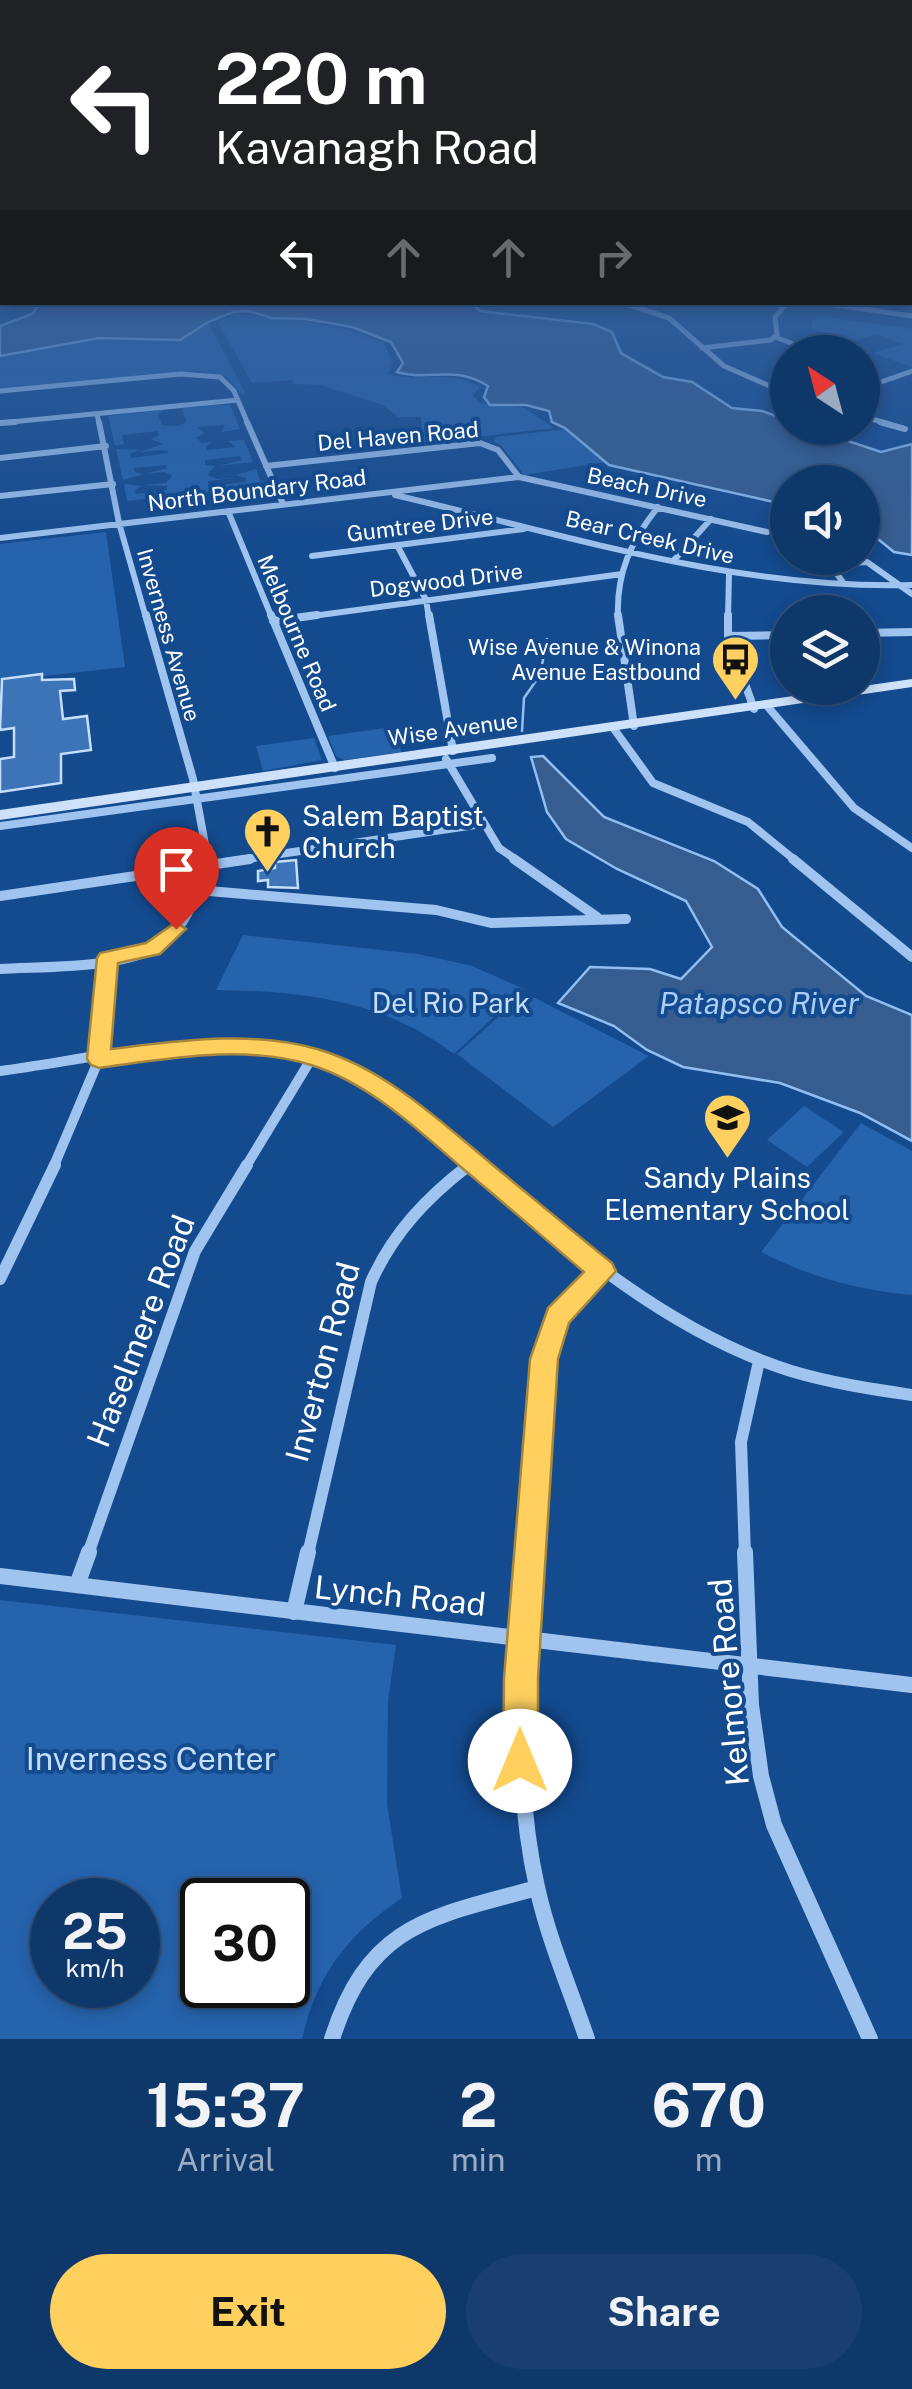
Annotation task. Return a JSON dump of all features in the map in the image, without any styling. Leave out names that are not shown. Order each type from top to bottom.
[{"type":"main road","name":"Wise Avenue","points":[[0,815],[196,793],[335,768],[448,756],[912,683]]},
{"type":"street","points":[[723,364],[770,387]]},
{"type":"street","points":[[880,383],[912,371]]},
{"type":"street","points":[[0,391],[197,373],[224,378],[234,390],[283,504]]},
{"type":"street","points":[[0,424],[238,400]]},
{"type":"street","name":"Inverness Avenue","points":[[97,414],[119,524],[196,793],[209,865]]},
{"type":"street","points":[[880,422],[904,429]]},
{"type":"street","name":"Del Haven Road","points":[[266,466],[480,443],[498,450],[519,477]]},
{"type":"street","points":[[0,458],[106,446]]},
{"type":"street","name":"North Boundary Road","points":[[0,538],[519,477]]},
{"type":"street","name":"Beach Drive","points":[[519,477],[767,532]]},
{"type":"street","points":[[0,496],[113,484]]},
{"type":"street","name":"Bear Creek Drive","points":[[385,493],[728,574],[908,586]]},
{"type":"street","points":[[634,726],[617,637],[622,574],[626,550],[635,531],[658,507]]},
{"type":"street","name":"Melbourne Road","points":[[228,511],[335,768]]},
{"type":"street","points":[[674,560],[711,519]]},
{"type":"street","name":"Gumtree Drive","points":[[312,556],[532,528]]},
{"type":"street","points":[[396,545],[426,600],[448,756],[482,824],[510,858],[597,917]]},
{"type":"street","points":[[880,570],[908,586],[912,594]]},
{"type":"street","name":"Dogwood Drive","points":[[274,621],[622,574]]},
{"type":"street","points":[[728,574],[728,636],[761,708],[854,808],[912,848]]},
{"type":"street","points":[[838,575],[844,584]]},
{"type":"street","points":[[880,633],[912,632]]},
{"type":"street","points":[[728,636],[770,635]]},
{"type":"street","points":[[614,728],[654,782],[748,822],[912,957]]},
{"type":"street","name":"Wise Avenue","points":[[0,826],[448,756],[492,758]]},
{"type":"street","points":[[0,896],[482,824]]},
{"type":"street","points":[[0,969],[144,952],[164,942],[209,865]]},
{"type":"street","points":[[196,890],[436,910],[491,924],[597,917],[626,919]]},
{"type":"street","points":[[0,1280],[74,1124],[99,1059],[108,958]]},
{"type":"street","points":[[0,1071],[226,1046],[312,1056],[378,1086],[602,1271],[679,1320],[760,1362],[811,1378],[912,1395]]},
{"type":"street","name":"Haselmere Road","points":[[76,1586],[196,1251],[213,1216],[312,1056]]},
{"type":"street","name":"Inverton Road","points":[[294,1612],[371,1282],[387,1246],[412,1212],[472,1162]]},
{"type":"street","points":[[587,2039],[537,1888],[521,1782],[524,1638],[548,1340],[558,1317],[602,1271]]},
{"type":"street","name":"Kelmore Road","points":[[760,1362],[741,1442],[750,1665],[760,1776],[774,1825],[870,2039]]},
{"type":"street","name":"Lynch Road","points":[[0,1576],[912,1685]]},
{"type":"street","points":[[332,2039],[338,2011],[354,1984],[370,1961],[406,1928],[537,1888]]},
{"type":"green space","points":[[0,364],[230,364],[246,394],[241,394],[226,376],[197,371],[0,390]]},
{"type":"green space","points":[[241,364],[392,364],[388,374],[468,382],[480,387],[473,395],[479,403],[525,408],[554,428],[423,443],[421,417],[398,417],[383,405],[320,385],[292,384],[293,380],[252,383]]},
{"type":"green space","points":[[230,404],[240,429],[221,432],[225,425],[197,427],[205,433],[196,438],[202,443],[212,442],[207,450],[236,447],[228,441],[244,440],[253,462],[218,466],[242,460],[240,456],[205,460],[205,465],[215,466],[207,475],[235,478],[208,481],[209,486],[246,482],[246,478],[236,475],[256,469],[262,486],[127,501],[124,484],[142,486],[135,490],[136,494],[167,490],[167,486],[143,485],[166,483],[172,476],[165,472],[146,474],[167,468],[166,465],[134,468],[144,474],[123,480],[116,449],[138,450],[130,454],[131,458],[169,453],[140,452],[163,444],[151,439],[159,435],[158,431],[122,435],[124,444],[115,446],[108,416],[165,410],[158,414],[162,425],[178,426],[186,422],[182,409],[174,409]]},
{"type":"green space","points":[[567,429],[604,462],[524,475],[501,445],[494,442],[496,437]]},
{"type":"green space","points":[[106,532],[125,667],[0,681],[0,544]]},
{"type":"green space","points":[[392,727],[402,752],[344,760],[336,756],[328,736]]},
{"type":"green space","points":[[314,738],[322,760],[263,771],[256,746]]},
{"type":"green space","name":"Del Rio Park","points":[[243,935],[418,954],[472,966],[524,989],[454,1054],[399,1021],[341,1002],[279,993],[216,990]]},
{"type":"green space","points":[[525,993],[649,1056],[553,1127],[457,1054]]},
{"type":"green space","points":[[804,1106],[844,1132],[807,1167],[767,1140]]},
{"type":"green space","points":[[861,1123],[912,1151],[912,1295],[834,1281],[761,1252]]},
{"type":"green space","name":"Inverness Center","points":[[0,1600],[396,1645],[388,1701],[387,1804],[402,1898],[366,1926],[337,1958],[316,1994],[302,2039],[0,2039]]},
{"type":"water","points":[[402,364],[641,364],[663,377],[692,382],[732,408],[770,414],[770,445],[860,445],[881,452],[912,444],[912,555],[894,552],[880,541],[880,465],[770,465],[770,501],[609,465],[565,428],[552,422],[549,411],[526,405],[490,405],[484,397],[488,386],[464,376],[397,372]]},
{"type":"water","name":"Patapsco River","points":[[543,756],[604,817],[714,861],[758,889],[782,927],[866,996],[912,1015],[912,1141],[860,1113],[780,1083],[683,1067],[647,1050],[614,1026],[558,1003],[590,967],[650,969],[681,979],[712,947],[686,901],[617,869],[566,839],[547,812],[531,757]]},
{"type":"building","points":[[42,674],[42,680],[74,679],[75,690],[60,691],[63,719],[87,716],[91,750],[61,754],[61,783],[0,792],[0,759],[14,757],[14,728],[0,730],[2,679]]},
{"type":"building","name":"Salem Baptist Church","points":[[296,860],[298,888],[268,887],[268,880],[258,881],[258,871],[275,868],[275,862]]},
{"type":"waterway","points":[[522,731],[524,698],[540,675],[547,639]]},
{"type":"place","name":"Wise Avenue & Winona Avenue Eastbound","points":[[736,702]]},
{"type":"place","name":"Salem Baptist Church","points":[[267,874]]},
{"type":"place","name":"Sandy Plains Elementary School","points":[[727,1160]]},
{"type":"route","points":[[176,929],[152,949],[108,958],[99,1059],[226,1046],[294,1052],[354,1072],[416,1114],[602,1271],[552,1326],[544,1359],[521,1678],[520,1761]]}]
